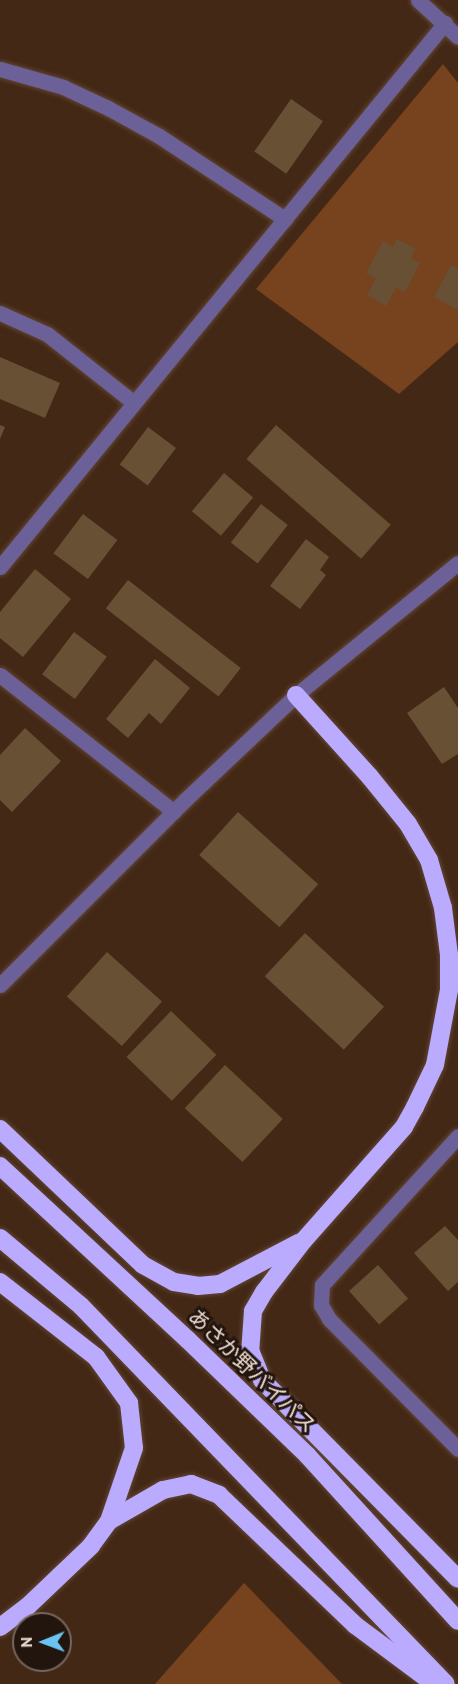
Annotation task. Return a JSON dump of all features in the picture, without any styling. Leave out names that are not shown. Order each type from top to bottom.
[{"type":"highway","points":[[296,695],[370,777],[408,824],[429,860],[443,908],[449,955],[449,990],[435,1065],[404,1127],[303,1241],[253,1311],[250,1350],[262,1380],[458,1579]]},
{"type":"highway","points":[[0,1129],[142,1265],[174,1282],[198,1286],[220,1284],[303,1241]]},
{"type":"highway","name":"あさか野バイパス","points":[[0,1166],[189,1340],[307,1455],[458,1621]]},
{"type":"highway","points":[[0,1238],[81,1306],[446,1684]]},
{"type":"highway","points":[[0,1282],[96,1357],[129,1403],[134,1448],[109,1521],[91,1546],[64,1574],[0,1627]]},
{"type":"highway","points":[[109,1521],[163,1490],[191,1484],[219,1495],[355,1625],[435,1684]]},
{"type":"street","points":[[418,0],[458,36]]},
{"type":"street","points":[[0,567],[445,23]]},
{"type":"street","points":[[0,69],[63,87],[108,108],[159,136],[285,219]]},
{"type":"street","points":[[0,313],[47,334],[134,403]]},
{"type":"street","points":[[0,985],[174,812],[296,695],[458,563]]},
{"type":"street","points":[[0,675],[174,812]]},
{"type":"street","points":[[458,1136],[321,1285],[321,1305],[329,1319],[458,1449]]},
{"type":"shaded area","points":[[443,64],[458,83],[458,342],[399,394],[256,289]]},
{"type":"shaded area","points":[[244,1583],[342,1684],[155,1684]]},
{"type":"building","points":[[291,99],[323,121],[286,174],[254,151]]},
{"type":"building","points":[[397,239],[416,249],[411,258],[420,263],[405,292],[396,288],[386,306],[367,295],[376,278],[366,273],[383,241],[393,247]]},
{"type":"building","points":[[451,265],[458,269],[458,310],[434,297]]},
{"type":"building","points":[[0,357],[60,383],[45,418],[0,399]]},
{"type":"building","points":[[0,425],[5,427],[0,439]]},
{"type":"building","points":[[276,425],[391,525],[361,559],[246,459]]},
{"type":"building","points":[[148,427],[176,448],[148,486],[120,465]]},
{"type":"building","points":[[224,473],[253,497],[221,536],[192,511]]},
{"type":"building","points":[[261,504],[288,525],[258,564],[231,543]]},
{"type":"building","points":[[83,514],[117,540],[88,579],[54,553]]},
{"type":"building","points":[[306,539],[329,557],[320,570],[326,575],[300,609],[270,586]]},
{"type":"building","points":[[35,569],[71,599],[23,657],[0,638],[0,612]]},
{"type":"building","points":[[128,580],[241,668],[219,696],[106,608]]},
{"type":"building","points":[[74,632],[107,657],[75,699],[42,674]]},
{"type":"building","points":[[155,659],[190,688],[161,724],[149,713],[128,738],[106,719]]},
{"type":"building","points":[[444,687],[458,708],[458,754],[442,764],[407,713]]},
{"type":"building","points":[[25,728],[61,761],[12,812],[0,800],[0,755]]},
{"type":"building","points":[[238,812],[318,884],[279,927],[199,855]]},
{"type":"building","points":[[305,933],[384,1007],[344,1050],[265,976]]},
{"type":"building","points":[[107,952],[162,1002],[122,1046],[67,997]]},
{"type":"building","points":[[171,1011],[216,1055],[172,1101],[127,1057]]},
{"type":"building","points":[[225,1065],[283,1119],[243,1162],[185,1108]]},
{"type":"building","points":[[445,1226],[458,1240],[458,1282],[448,1291],[414,1253]]},
{"type":"building","points":[[378,1265],[408,1298],[379,1325],[349,1291]]}]
